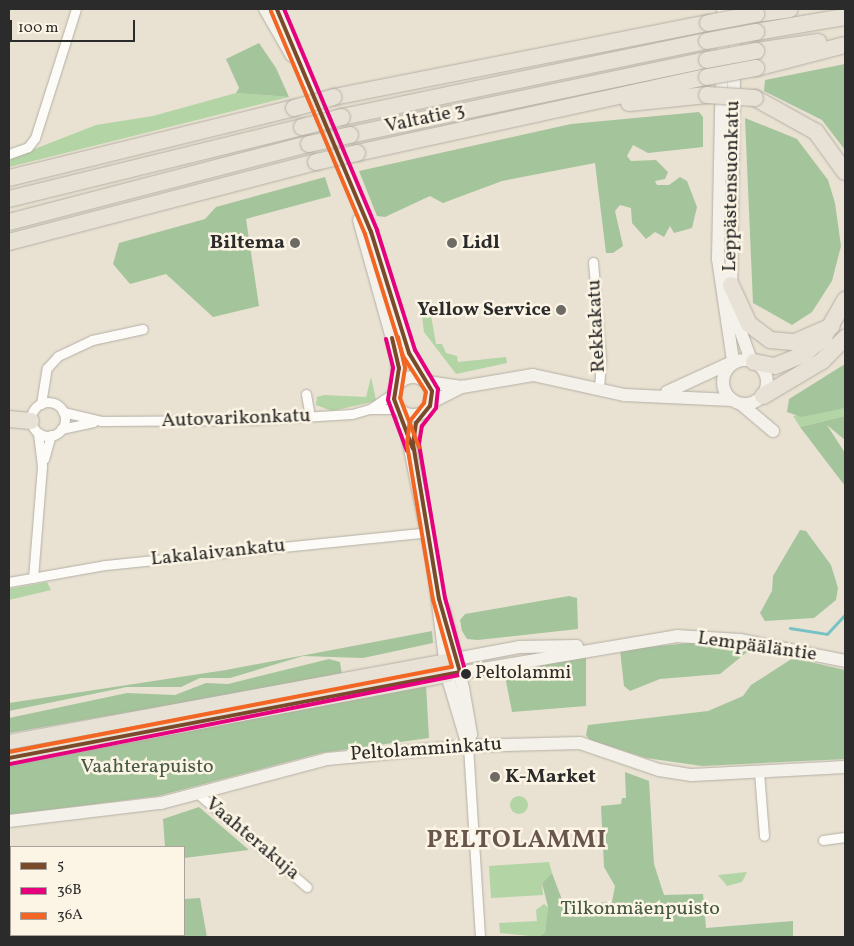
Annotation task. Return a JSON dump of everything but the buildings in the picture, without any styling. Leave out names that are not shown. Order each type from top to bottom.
[{"type":"highway","points":[[9,178],[334,98],[647,34],[729,9]]},
{"type":"highway","points":[[713,15],[756,14],[790,9]]},
{"type":"highway","name":"Valtatie 3","points":[[9,199],[342,117],[708,41],[845,17]]},
{"type":"highway","name":"Valtatie 3","points":[[9,222],[350,135],[707,60],[756,51],[845,39]]},
{"type":"highway","points":[[9,242],[316,162],[569,108],[603,97],[756,68],[845,44]]},
{"type":"highway","points":[[569,108],[707,95],[755,98],[816,132],[845,172]]},
{"type":"highway","points":[[730,285],[749,324],[770,340],[796,342],[832,326]]},
{"type":"highway","points":[[752,361],[775,366],[788,363],[816,346],[832,326],[845,300]]},
{"type":"highway","points":[[762,396],[822,361],[845,338]]},
{"type":"highway","points":[[9,419],[35,427]]},
{"type":"main road","points":[[265,9],[310,83]]},
{"type":"main road","points":[[277,9],[310,83],[352,193],[371,232],[409,352],[425,380],[432,402]]},
{"type":"main road","name":"Leppästensuonkatu","points":[[735,9],[730,285],[735,320],[752,361]]},
{"type":"main road","name":"Leppästensuonkatu","points":[[713,15],[718,259],[732,362]]},
{"type":"main road","points":[[352,193],[397,356],[396,389],[412,444],[439,599],[468,745]]},
{"type":"main road","points":[[660,395],[732,362],[752,361],[764,374],[762,396],[774,431],[737,402],[725,386],[732,362]]},
{"type":"main road","points":[[412,444],[423,413],[432,402],[462,387],[533,375],[599,390],[737,402],[762,396]]},
{"type":"main road","points":[[396,389],[412,377],[462,387]]},
{"type":"main road","points":[[401,411],[423,413]]},
{"type":"main road","name":"Lempääläntie","points":[[9,758],[610,645],[677,636],[714,637],[845,660]]},
{"type":"main road","name":"Lempääläntie","points":[[9,742],[451,659],[537,645],[610,645]]},
{"type":"main road","name":"Peltolamminkatu","points":[[9,821],[161,802],[328,759],[468,745],[571,742],[682,775],[845,768]]},
{"type":"street","points":[[9,154],[25,149],[36,138],[76,9]]},
{"type":"street","name":"Rekkakatu","points":[[593,262],[601,360],[599,390]]},
{"type":"street","points":[[42,466],[35,427],[46,374],[58,356],[76,345],[143,329]]},
{"type":"street","points":[[33,578],[42,466],[51,435],[61,429],[63,412],[53,403],[46,374]]},
{"type":"street","name":"Autovarikonkatu","points":[[370,409],[396,389]]},
{"type":"street","points":[[306,394],[310,416]]},
{"type":"street","points":[[41,404],[53,403]]},
{"type":"street","name":"Autovarikonkatu","points":[[61,429],[101,421],[214,422],[310,416],[370,409],[401,411]]},
{"type":"street","name":"Autovarikonkatu","points":[[63,412],[101,421]]},
{"type":"street","points":[[35,427],[51,435]]},
{"type":"street","name":"Lakalaivankatu","points":[[9,582],[114,564],[428,532]]},
{"type":"street","points":[[468,745],[480,937]]},
{"type":"street","points":[[759,772],[764,836]]},
{"type":"street","name":"Vaahterakuja","points":[[196,792],[307,887]]},
{"type":"street","points":[[823,840],[845,837]]},
{"type":"green space","points":[[259,43],[276,68],[289,97],[236,93],[239,88],[226,59]]},
{"type":"green space","points":[[845,64],[845,150],[822,120],[764,91],[765,80]]},
{"type":"green space","points":[[236,93],[289,97],[9,167],[9,159],[96,125],[153,116]]},
{"type":"green space","points":[[699,112],[703,117],[703,147],[648,153],[633,145],[627,156],[631,161],[656,160],[668,172],[665,179],[655,181],[657,185],[669,185],[680,177],[687,181],[697,207],[692,228],[674,233],[670,226],[664,237],[655,232],[646,239],[632,223],[631,208],[620,205],[615,211],[623,246],[613,253],[606,253],[595,163],[502,181],[443,203],[430,196],[385,217],[377,216],[359,171],[571,124]]},
{"type":"green space","points":[[745,118],[797,139],[828,180],[835,203],[841,246],[832,281],[812,312],[792,325],[753,303]]},
{"type":"green space","points":[[325,177],[331,196],[246,219],[259,306],[213,317],[166,274],[130,284],[113,264],[119,243],[205,219],[216,207]]},
{"type":"green space","points":[[428,298],[436,344],[442,344],[446,353],[457,356],[458,362],[506,357],[507,363],[456,374],[424,332],[421,309]]},
{"type":"green space","points":[[845,364],[845,408],[801,417],[787,412],[789,399]]},
{"type":"green space","points":[[371,377],[376,400],[332,411],[316,405],[317,397],[324,395],[366,397]]},
{"type":"green space","points":[[845,408],[845,416],[800,427],[793,416]]},
{"type":"green space","points":[[845,416],[845,440],[827,425],[845,453],[845,486],[800,427]]},
{"type":"green space","points":[[800,530],[806,531],[831,565],[838,588],[836,600],[814,618],[765,621],[760,613],[772,591],[773,576]]},
{"type":"green space","points":[[47,582],[51,590],[9,600],[9,589]]},
{"type":"green space","points":[[569,596],[577,598],[578,629],[478,640],[467,639],[462,631],[460,620],[465,614]]},
{"type":"green space","points":[[432,631],[433,643],[363,658],[303,656],[230,678],[200,678],[181,687],[127,687],[9,711],[9,703],[226,670]]},
{"type":"green space","points":[[698,642],[752,648],[720,674],[660,679],[630,691],[624,686],[620,650]]},
{"type":"green space","points":[[586,656],[586,706],[512,712],[506,681],[522,669]]},
{"type":"green space","points":[[793,658],[845,670],[845,759],[702,766],[646,758],[590,740],[586,735],[588,725],[708,711],[743,696],[751,685]]},
{"type":"green space","points":[[329,659],[340,662],[342,675],[9,733],[9,718],[127,693],[175,695],[206,683],[228,684]]},
{"type":"green space","name":"Vaahterapuisto","points":[[426,685],[429,738],[321,753],[158,796],[9,815],[9,763]]},
{"type":"green space","name":"Tilkonmäenpuisto","points":[[625,772],[649,781],[654,864],[664,895],[703,894],[706,928],[793,921],[793,937],[539,937],[545,932],[548,907],[542,883],[552,873],[564,905],[612,902],[615,886],[604,867],[601,806],[621,804],[622,798],[626,798]]},
{"type":"green space","points":[[519,796],[527,801],[528,805],[523,813],[519,814],[511,809],[510,805],[515,797]]},
{"type":"green space","points":[[199,807],[249,850],[185,858],[185,846],[165,846],[163,819]]},
{"type":"green space","points":[[549,862],[552,873],[542,883],[543,895],[491,898],[489,866]]},
{"type":"green space","points":[[747,872],[742,882],[727,886],[718,875]]},
{"type":"green space","points":[[200,898],[207,937],[113,937],[185,936],[185,899]]},
{"type":"green space","points":[[544,904],[548,907],[545,932],[539,937],[500,933],[499,923],[537,921],[536,910]]},
{"type":"waterway","points":[[790,628],[827,634],[845,615]]},
{"type":"transit line","name":"5","points":[[9,758],[460,672],[439,599],[413,444],[416,423],[430,406],[432,391],[409,353],[371,232],[277,9]]},
{"type":"transit line","name":"36B","points":[[10,764],[466,674],[445,598],[419,444],[422,426],[436,408],[438,389],[415,350],[377,230],[284,9]]},
{"type":"transit line","name":"36A","points":[[9,752],[452,667],[433,600],[407,444],[410,421],[424,403],[426,392],[403,356],[365,234],[271,11]]},
{"type":"transit line","name":"36A","points":[[398,337],[405,368],[400,398],[419,447]]},
{"type":"transit line","name":"5","points":[[392,338],[399,368],[394,399],[413,449]]},
{"type":"transit line","name":"36B","points":[[386,339],[393,368],[388,400],[407,451]]},
{"type":"place","name":"Biltema","points":[[295,243]]},
{"type":"place","name":"Lidl","points":[[452,243]]},
{"type":"place","name":"Yellow Service","points":[[561,310]]},
{"type":"place","name":"Peltolammi","points":[[466,674]]},
{"type":"place","name":"K-Market","points":[[495,777]]},
{"type":"district","name":"PELTOLAMMI","points":[[517,841]]}]
